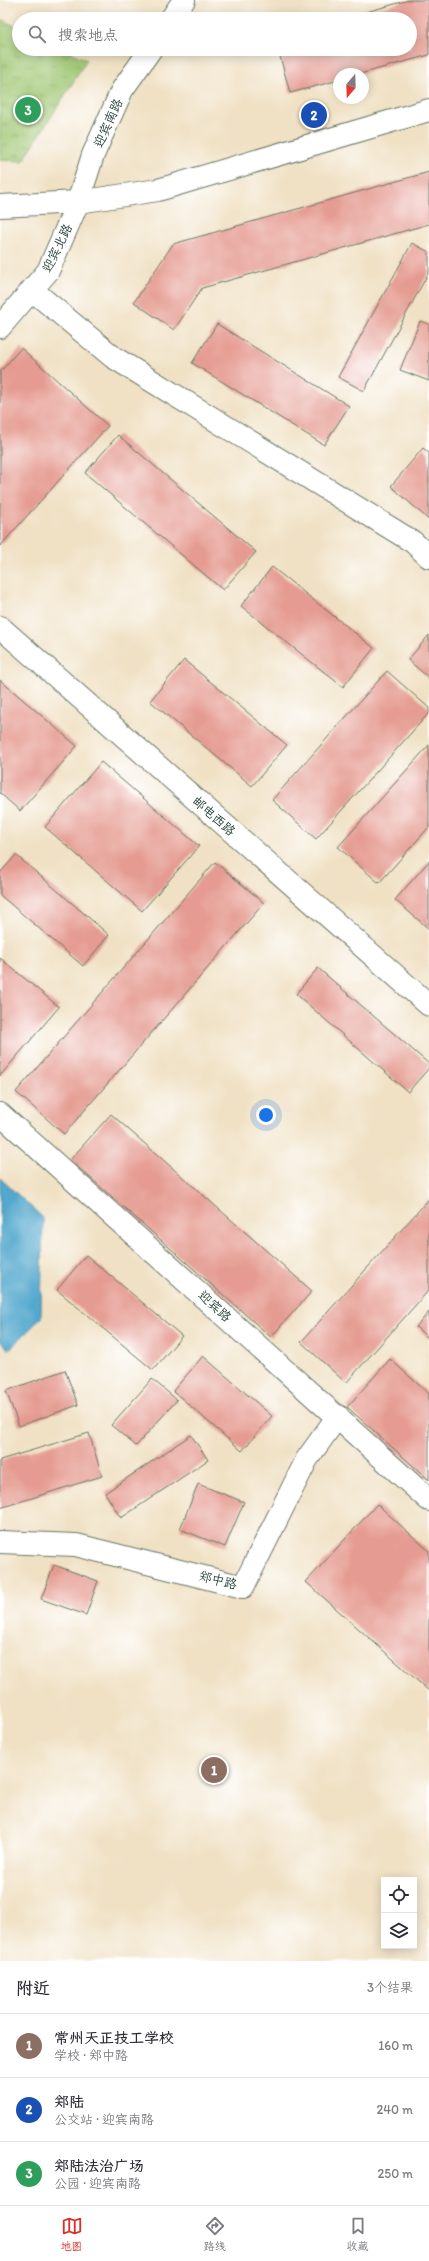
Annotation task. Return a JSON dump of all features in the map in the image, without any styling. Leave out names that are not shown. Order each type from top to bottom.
[{"type":"street","points":[[176,12],[184,0]]},
{"type":"street","name":"迎宾南路","points":[[78,202],[93,155],[122,90],[146,56]]},
{"type":"street","points":[[0,206],[78,202],[158,190],[429,110]]},
{"type":"street","name":"迎宾北路","points":[[0,327],[48,271],[78,202]]},
{"type":"street","points":[[32,290],[113,357],[413,542],[429,557]]},
{"type":"street","name":"邮电西路","points":[[0,626],[429,1006]]},
{"type":"street","name":"迎宾路","points":[[0,1114],[338,1416],[429,1500]]},
{"type":"street","name":"郑中路","points":[[0,1542],[76,1545],[243,1587],[307,1459],[338,1416]]},
{"type":"green space","points":[[0,19],[12,25],[12,56],[78,56],[87,60],[23,161],[0,160]]},
{"type":"water","points":[[0,1178],[43,1218],[41,1318],[9,1350],[0,1341]]},
{"type":"building","points":[[409,0],[429,0],[429,55],[369,72],[369,68],[333,68],[333,82],[290,93],[280,56],[417,56],[417,12],[366,12]]},
{"type":"building","points":[[429,172],[429,224],[202,288],[174,330],[134,302],[173,244]]},
{"type":"building","points":[[412,243],[429,252],[429,272],[364,391],[338,377]]},
{"type":"building","points":[[420,321],[429,324],[429,381],[400,370]]},
{"type":"building","points":[[217,324],[349,406],[324,445],[192,363]]},
{"type":"building","points":[[21,348],[108,426],[0,546],[0,372]]},
{"type":"building","points":[[118,435],[256,552],[223,590],[85,473]]},
{"type":"building","points":[[423,448],[429,453],[429,520],[391,486]]},
{"type":"building","points":[[272,567],[374,648],[343,687],[241,606]]},
{"type":"building","points":[[429,635],[429,678],[408,660]]},
{"type":"building","points":[[184,660],[287,745],[252,786],[150,701]]},
{"type":"building","points":[[387,671],[429,708],[429,713],[316,839],[272,800]]},
{"type":"building","points":[[0,680],[77,746],[20,811],[0,793]]},
{"type":"building","points":[[429,745],[429,827],[379,883],[338,847]]},
{"type":"building","points":[[101,762],[199,846],[142,911],[45,827]]},
{"type":"building","points":[[16,855],[109,935],[83,966],[0,895],[0,873]]},
{"type":"building","points":[[429,861],[429,929],[395,900]]},
{"type":"building","points":[[215,862],[264,903],[64,1134],[16,1092]]},
{"type":"building","points":[[0,958],[59,1007],[0,1076]]},
{"type":"building","points":[[318,968],[429,1064],[429,1068],[408,1092],[296,994]]},
{"type":"building","points":[[111,1114],[312,1291],[271,1337],[70,1160]]},
{"type":"building","points":[[429,1199],[429,1290],[346,1383],[301,1342]]},
{"type":"building","points":[[86,1255],[182,1336],[153,1370],[57,1290]]},
{"type":"building","points":[[429,1312],[429,1339],[416,1327]]},
{"type":"building","points":[[203,1356],[272,1416],[242,1451],[173,1391]]},
{"type":"building","points":[[390,1359],[429,1394],[429,1480],[347,1407]]},
{"type":"building","points":[[65,1370],[78,1405],[19,1426],[6,1391]]},
{"type":"building","points":[[152,1379],[177,1400],[136,1446],[111,1425]]},
{"type":"building","points":[[89,1433],[102,1476],[0,1508],[0,1460]]},
{"type":"building","points":[[191,1435],[208,1460],[121,1518],[105,1493]]},
{"type":"building","points":[[198,1484],[244,1502],[225,1547],[180,1529]]},
{"type":"building","points":[[377,1504],[429,1551],[429,1691],[306,1582]]},
{"type":"building","points":[[54,1565],[98,1581],[86,1615],[41,1599]]},
{"type":"place","name":"郑陆法治广场","points":[[28,110]]},
{"type":"place","name":"郑陆","points":[[314,115]]},
{"type":"place","name":"常州天正技工学校","points":[[214,1770]]}]
